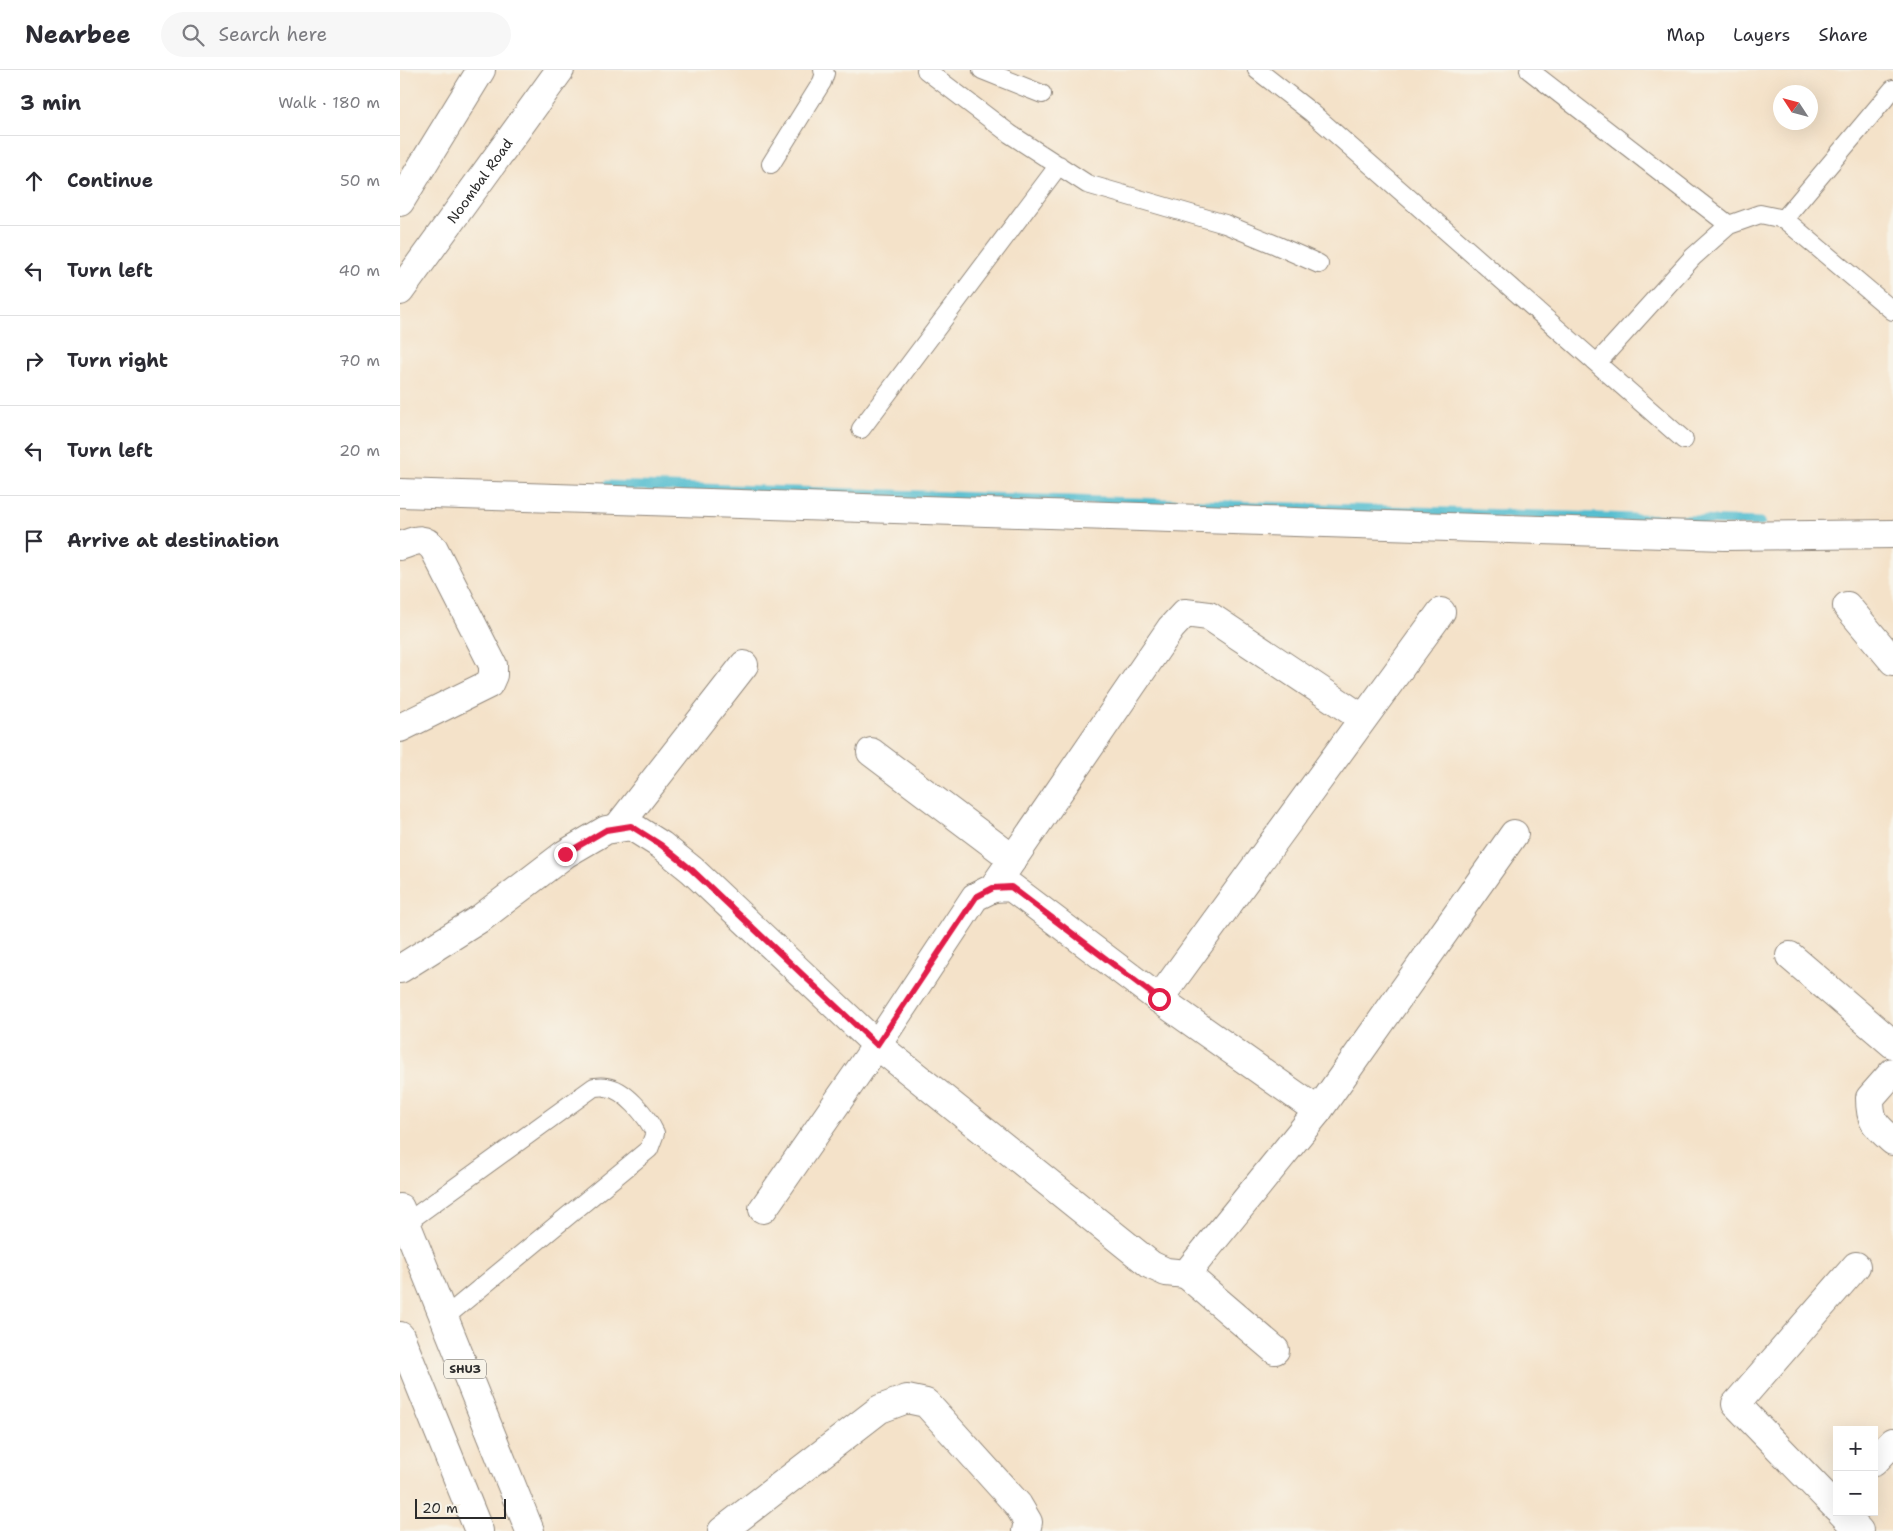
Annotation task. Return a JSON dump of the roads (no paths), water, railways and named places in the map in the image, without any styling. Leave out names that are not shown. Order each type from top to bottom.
[{"type":"street","points":[[400,202],[481,70]]},
{"type":"street","name":"Noombal Road","points":[[400,291],[560,70]]},
{"type":"street","points":[[400,493],[1725,536],[1893,534]]},
{"type":"street","points":[[400,546],[421,540],[429,543],[434,549],[493,665],[493,675],[489,684],[400,728]]},
{"type":"street","points":[[1847,606],[1893,661]]},
{"type":"street","points":[[1159,999],[1441,612]]},
{"type":"street","points":[[993,888],[1171,628],[1185,614],[1209,616],[1362,718]]},
{"type":"street","points":[[617,828],[744,665]]},
{"type":"street","points":[[871,752],[1013,859]]},
{"type":"street","points":[[400,969],[480,918],[565,854],[606,830],[631,826],[661,845],[692,870],[877,1045],[1151,1265],[1166,1272],[1186,1274],[1276,1350]]},
{"type":"street","points":[[1186,1274],[1318,1111],[1514,834]]},
{"type":"street","points":[[763,1209],[877,1045],[976,897],[993,888],[1011,887],[1159,999],[1318,1111]]},
{"type":"street","points":[[1790,956],[1893,1044]]},
{"type":"street","points":[[1893,1072],[1870,1098],[1870,1114],[1879,1128],[1893,1140]]},
{"type":"street","name":"SHU3","points":[[403,1216],[530,1531]]},
{"type":"street","points":[[1833,1503],[1736,1404],[1856,1266]]},
{"type":"street","points":[[400,1336],[479,1531]]},
{"type":"street","points":[[722,1531],[880,1409],[907,1399],[926,1403],[1018,1505],[1028,1522],[1026,1531]]},
{"type":"street","points":[[1878,1458],[1893,1442]]},
{"type":"street","points":[[1845,1516],[1859,1531]]},
{"type":"lane","points":[[771,164],[816,93],[825,73],[823,70]]},
{"type":"lane","points":[[928,70],[1010,134],[1087,184],[1225,224],[1319,264]]},
{"type":"lane","points":[[982,70],[1042,94]]},
{"type":"lane","points":[[1257,70],[1312,113],[1598,362],[1684,440]]},
{"type":"lane","points":[[1529,70],[1729,225]]},
{"type":"lane","points":[[1784,219],[1893,89]]},
{"type":"lane","points":[[861,429],[1059,165]]},
{"type":"lane","points":[[1598,362],[1693,257],[1729,225],[1760,214],[1784,219],[1893,312]]},
{"type":"lane","points":[[403,1216],[594,1087],[606,1087],[623,1093],[650,1124],[655,1133],[649,1149],[444,1318]]},
{"type":"waterway","points":[[607,485],[1761,522]]}]
